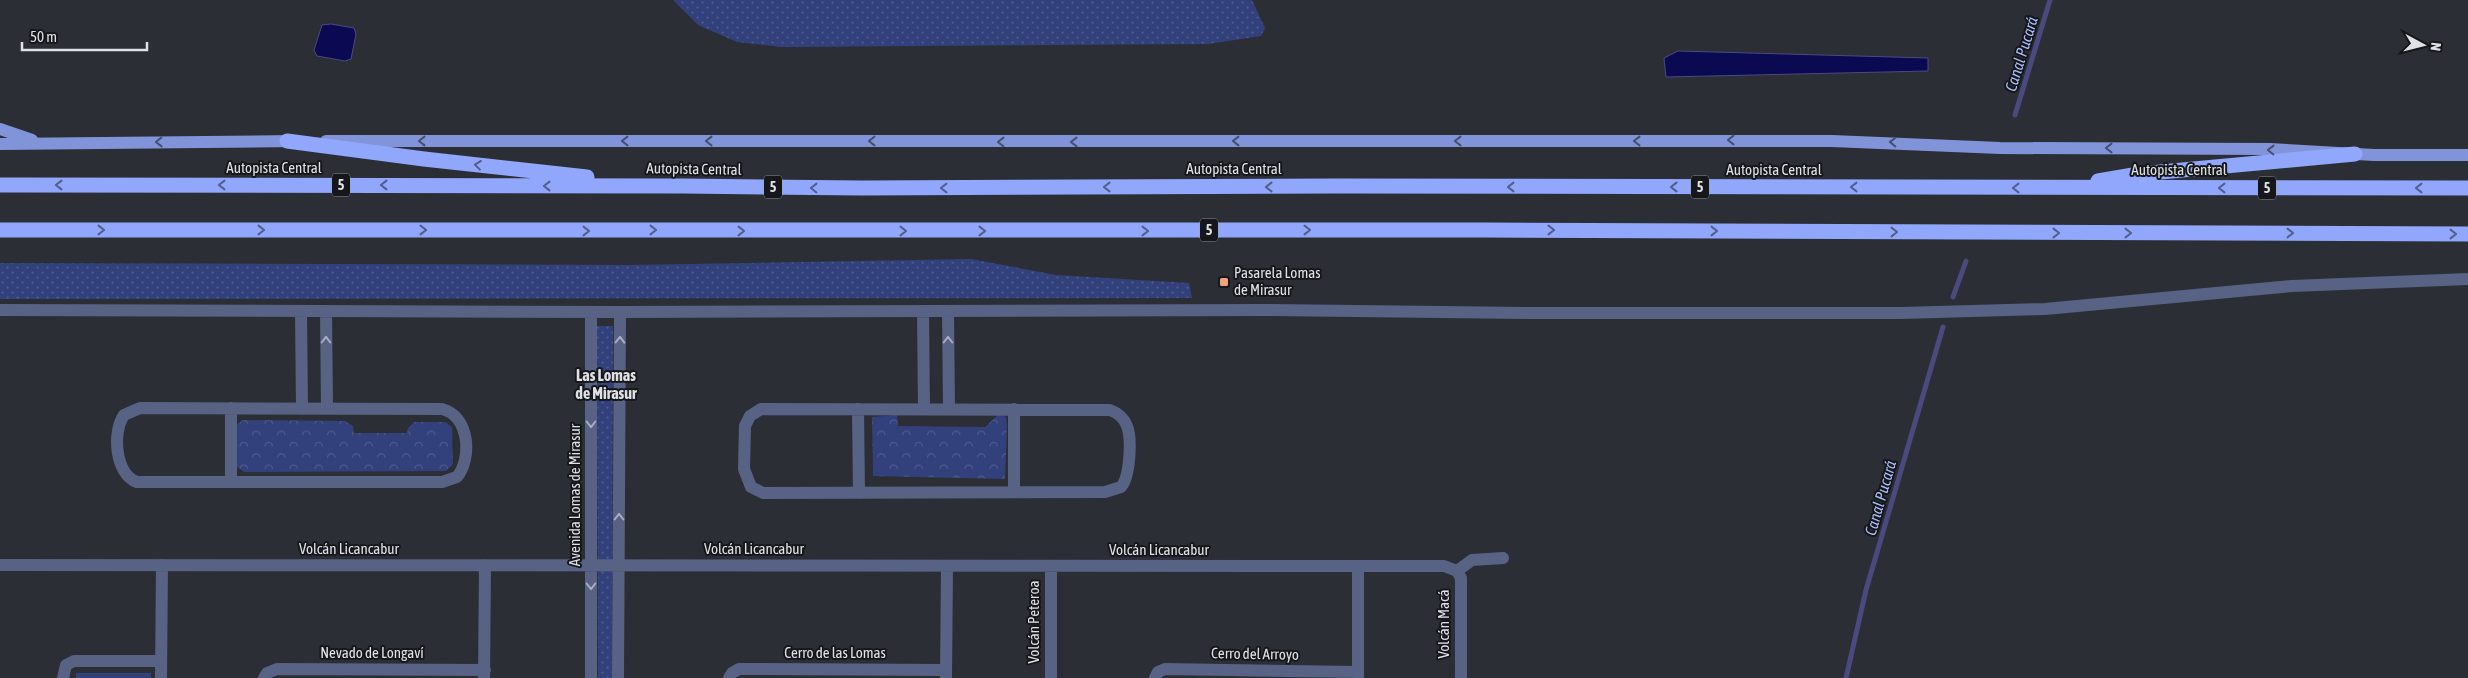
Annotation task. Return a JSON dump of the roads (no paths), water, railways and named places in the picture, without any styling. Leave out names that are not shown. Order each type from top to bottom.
[{"type":"highway","points":[[287,140],[499,168],[683,186]]},
{"type":"highway","points":[[2065,188],[2139,174],[2355,154]]},
{"type":"highway","name":"Autopista Central","points":[[0,185],[862,188],[2468,188]]},
{"type":"highway","name":"5","points":[[0,230],[1505,230],[2468,234]]},
{"type":"main road","points":[[0,129],[46,144]]},
{"type":"main road","points":[[0,144],[287,140],[1822,141],[2000,148],[2279,150],[2355,154],[2468,155]]},
{"type":"street","points":[[0,310],[1967,312],[2085,306],[2292,286],[2468,279]]},
{"type":"street","points":[[302,311],[302,408]]},
{"type":"street","points":[[326,311],[327,408]]},
{"type":"street","points":[[923,311],[924,409]]},
{"type":"street","points":[[948,311],[949,409]]},
{"type":"street","name":"Avenida Lomas de Mirasur","points":[[591,312],[591,678]]},
{"type":"street","points":[[618,678],[620,312]]},
{"type":"street","points":[[231,408],[231,482]]},
{"type":"street","points":[[231,408],[450,411],[461,420],[464,427],[463,468],[453,480],[442,482],[143,482],[132,480],[122,471],[120,465],[119,429],[124,415],[134,409],[231,408]]},
{"type":"street","points":[[761,409],[924,409],[1110,410],[1120,416],[1128,430],[1128,474],[1124,483],[1116,490],[1105,492],[770,494],[757,491],[751,487],[745,476],[744,450],[747,420],[761,409]]},
{"type":"street","points":[[858,409],[858,493]]},
{"type":"street","points":[[1014,409],[1014,492]]},
{"type":"street","points":[[1457,571],[1472,560],[1503,558]]},
{"type":"street","name":"Volcán Licancabur","points":[[0,565],[1444,566],[1457,571]]},
{"type":"street","points":[[161,678],[162,565]]},
{"type":"street","name":"Nevado de Longaví","points":[[264,678],[266,673],[277,669],[484,674],[485,566]]},
{"type":"street","name":"Cerro de las Lomas","points":[[729,678],[732,673],[739,669],[946,674],[947,566]]},
{"type":"street","name":"Volcán Peteroa","points":[[1051,566],[1051,678]]},
{"type":"street","name":"Cerro del Arroyo","points":[[1155,678],[1158,672],[1165,669],[1358,675],[1358,566]]},
{"type":"street","name":"Volcán Macá","points":[[1457,571],[1461,582],[1461,678]]},
{"type":"street","points":[[63,678],[66,665],[74,661],[161,661]]},
{"type":"waterway","name":"Canal Pucará","points":[[2015,115],[2050,0]]},
{"type":"waterway","name":"Canal Pucará","points":[[1953,297],[1966,261]]},
{"type":"waterway","name":"Canal Pucará","points":[[1846,678],[1866,590],[1943,327]]},
{"type":"place","name":"Pasarela Lomas de Mirasur","points":[[1224,282]]},
{"type":"district","name":"Las Lomas de Mirasur","points":[[606,384]]}]
